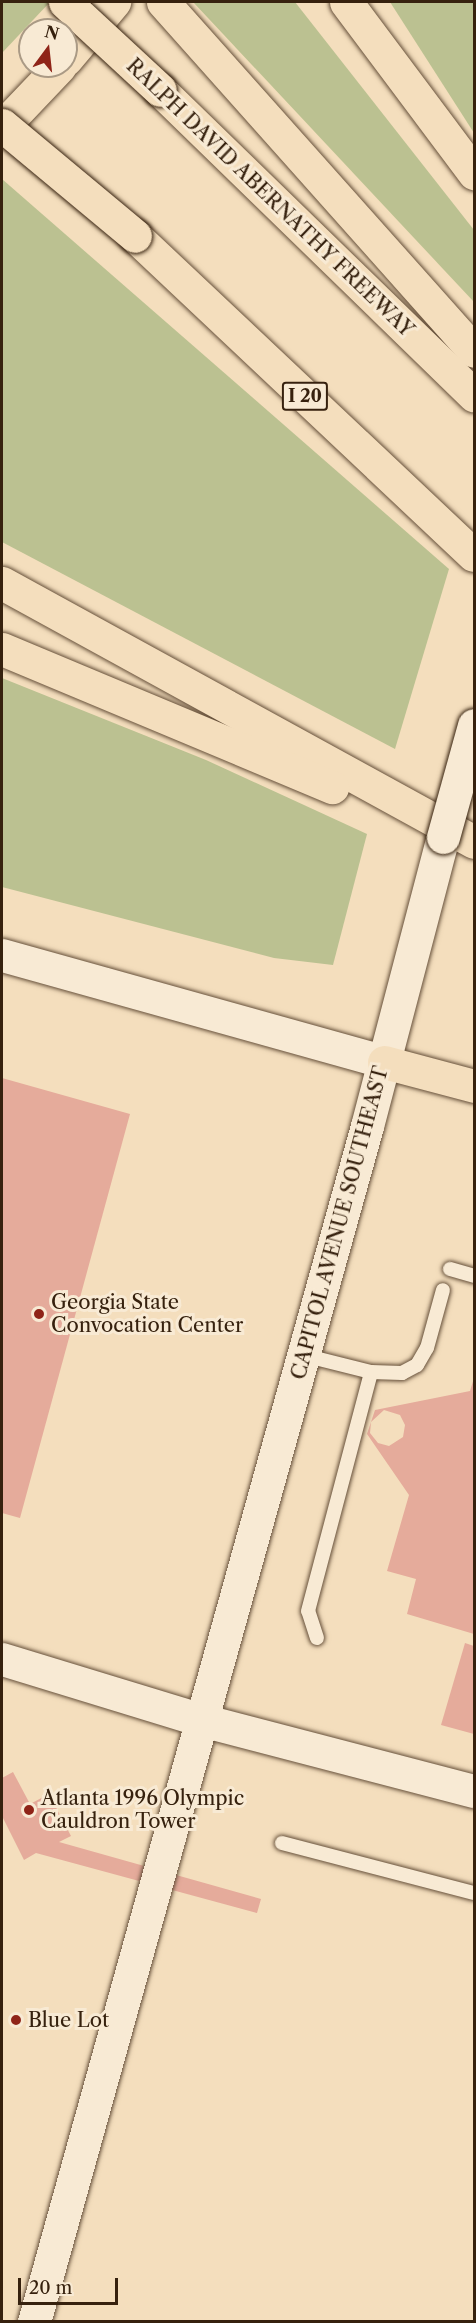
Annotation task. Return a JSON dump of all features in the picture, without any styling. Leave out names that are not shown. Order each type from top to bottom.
[{"type":"highway","name":"RALPH DAVID ABERNATHY FREEWAY","points":[[65,2],[160,90],[474,395]]},
{"type":"highway","points":[[78,45],[114,2]]},
{"type":"highway","points":[[163,2],[474,351]]},
{"type":"highway","points":[[346,2],[474,173]]},
{"type":"highway","points":[[2,126],[48,78]]},
{"type":"highway","name":"I 20","points":[[2,126],[135,236],[474,555]]},
{"type":"highway","points":[[2,583],[474,844]]},
{"type":"highway","points":[[2,649],[474,844]]},
{"type":"highway","points":[[384,1062],[474,1086]]},
{"type":"main road","name":"CAPITOL AVENUE SOUTHEAST","points":[[34,2322],[384,1062],[432,874],[474,725]]},
{"type":"main road","points":[[2,955],[384,1062]]},
{"type":"main road","points":[[2,1659],[201,1720],[474,1791]]},
{"type":"lane","points":[[450,1269],[474,1276]]},
{"type":"lane","points":[[303,1355],[371,1372],[402,1373],[417,1365],[443,1290]]},
{"type":"lane","points":[[317,1638],[308,1611],[371,1372]]},
{"type":"lane","points":[[282,1843],[474,1893]]},
{"type":"green space","points":[[2,2],[50,2],[35,18],[18,18],[18,36],[2,53]]},
{"type":"green space","points":[[193,2],[295,2],[474,230],[474,302]]},
{"type":"green space","points":[[390,2],[474,2],[474,133]]},
{"type":"green space","points":[[2,179],[449,569],[395,749],[2,542]]},
{"type":"green space","points":[[2,678],[206,760],[367,834],[333,965],[274,958],[2,887]]},
{"type":"building","name":"Georgia State Convocation Center","points":[[2,1078],[130,1114],[20,1518],[2,1513]]},
{"type":"building","points":[[474,1378],[474,1634],[407,1614],[416,1579],[387,1571],[409,1495],[367,1434],[375,1410],[470,1391]],"holes":[[[384,1410],[400,1415],[405,1425],[403,1437],[389,1446],[378,1443],[370,1433],[371,1422]]]},
{"type":"building","points":[[465,1643],[474,1646],[474,1734],[441,1725]]},
{"type":"building","points":[[13,1772],[30,1804],[49,1794],[71,1836],[59,1842],[261,1899],[257,1913],[36,1853],[24,1860],[2,1816],[2,1778]]},
{"type":"place","name":"Georgia State Convocation Center","points":[[39,1314]]},
{"type":"place","name":"Atlanta 1996 Olympic Cauldron Tower","points":[[29,1810]]},
{"type":"place","name":"Blue Lot","points":[[16,2020]]}]
